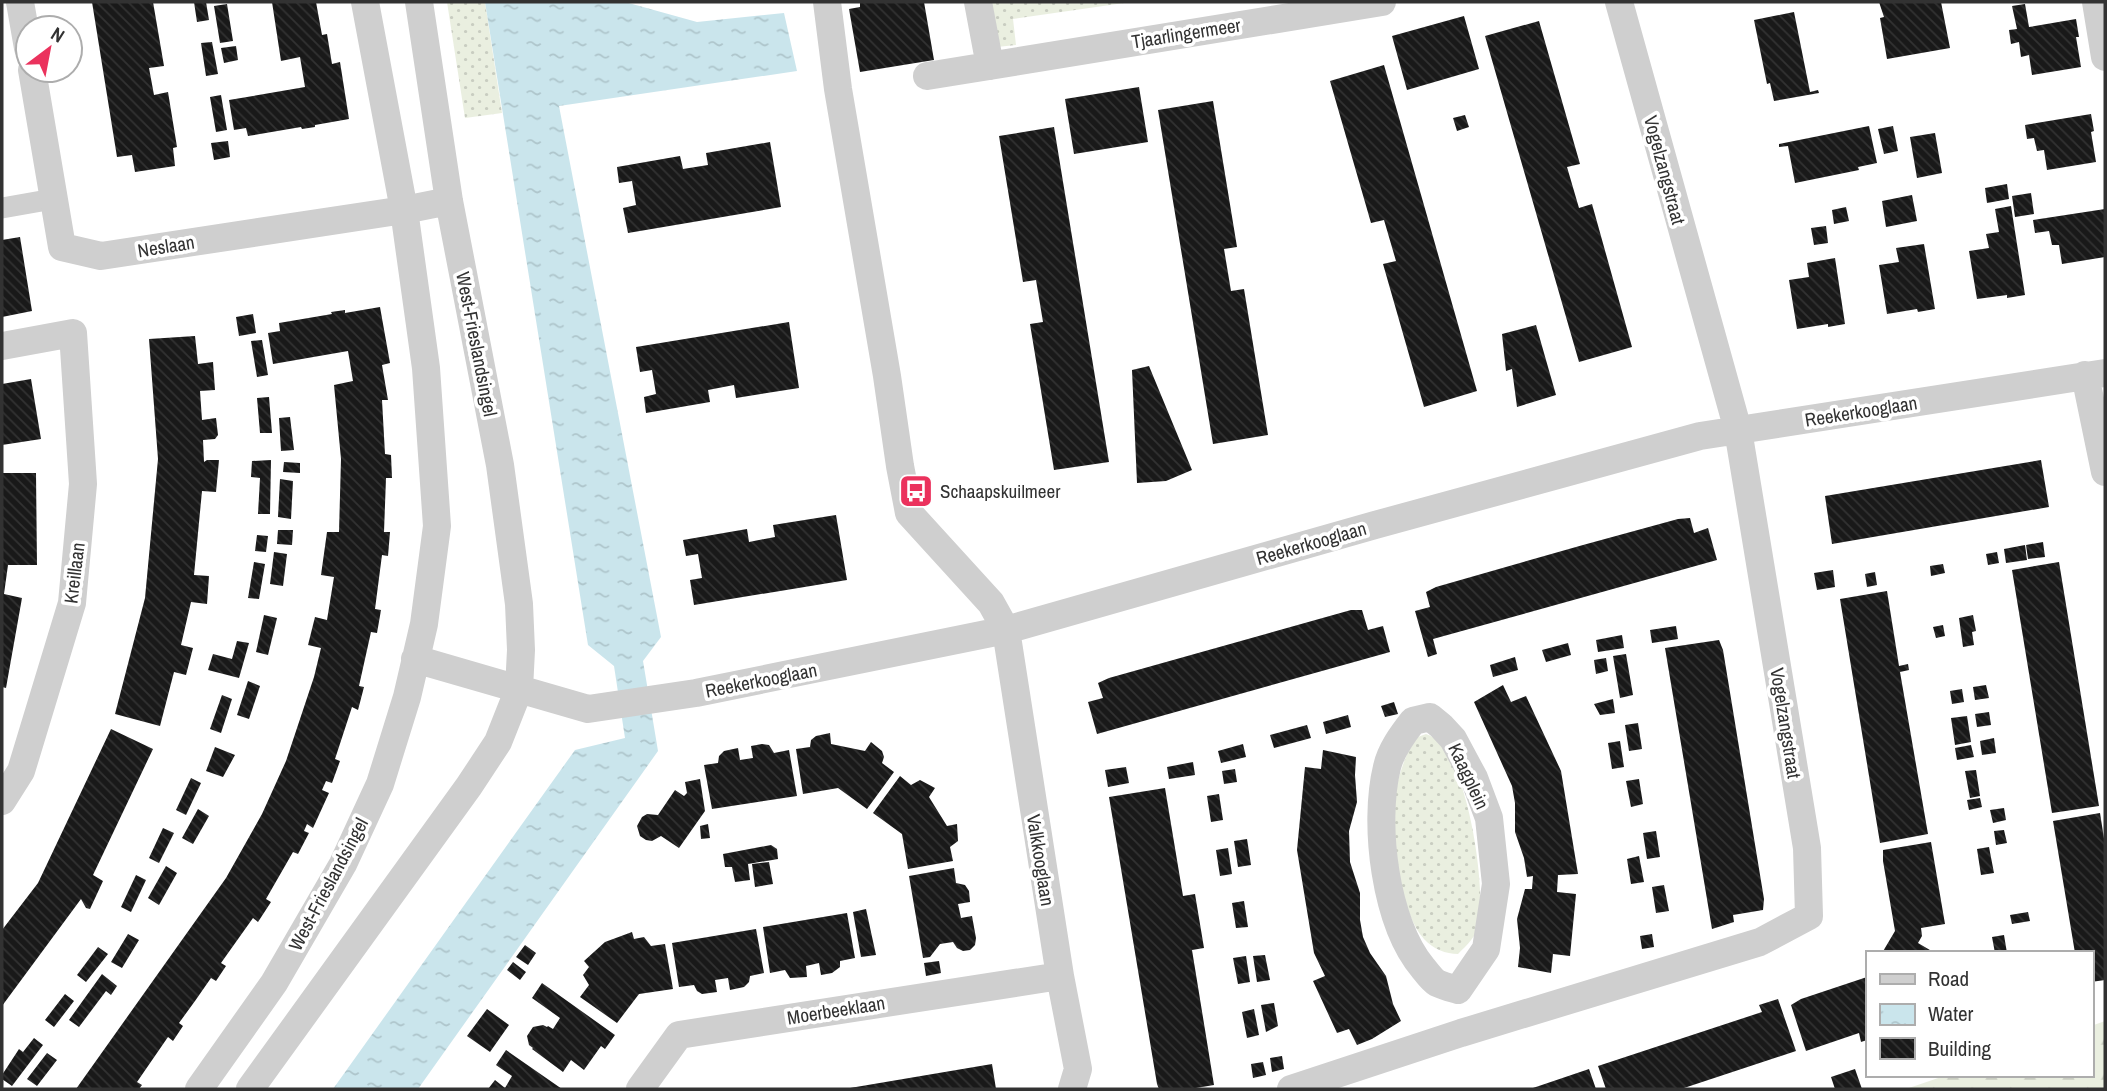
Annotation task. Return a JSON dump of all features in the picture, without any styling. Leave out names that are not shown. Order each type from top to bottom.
[{"type":"street","name":"West-Frieslandsingel","points":[[199,1089],[274,982],[343,864],[380,784],[407,697],[424,624],[437,526],[426,368],[404,211],[365,2]]},
{"type":"street","name":"West-Frieslandsingel","points":[[250,1089],[469,786],[498,742],[519,689],[519,604],[500,465],[449,201],[419,2]]},
{"type":"street","points":[[827,2],[838,89],[909,513],[991,603],[1006,630]]},
{"type":"street","points":[[978,2],[990,66]]},
{"type":"street","name":"Tjaarlingermeer","points":[[927,76],[1382,2]]},
{"type":"street","name":"Vogelzangstraat","points":[[1291,1089],[1461,1033],[1760,942],[1809,916],[1807,848],[1738,430],[1619,2]]},
{"type":"street","points":[[2096,2],[2105,57]]},
{"type":"street","name":"Neslaan","points":[[34,84],[62,247],[101,256],[404,211],[449,201]]},
{"type":"street","points":[[2,208],[53,199]]},
{"type":"street","name":"Kreillaan","points":[[2,346],[73,333],[83,484],[72,603],[21,771],[2,801]]},
{"type":"street","points":[[2095,374],[2105,472]]},
{"type":"street","name":"Reekerkooglaan","points":[[519,689],[588,709],[662,698],[1006,630],[1687,439],[2095,374]]},
{"type":"street","name":"Valkkooglaan","points":[[1006,630],[1059,976],[1078,1069],[1072,1089]]},
{"type":"street","points":[[415,659],[519,689]]},
{"type":"street","name":"Kaagplein","points":[[1430,718],[1453,739],[1474,778],[1489,818],[1496,884],[1486,949],[1458,989],[1435,983],[1412,955],[1391,898],[1382,853],[1381,803],[1387,765],[1399,740],[1413,721],[1430,718]]},
{"type":"street","name":"Moerbeeklaan","points":[[640,1089],[679,1035],[1059,976]]},
{"type":"street","points":[[1458,989],[1461,1033]]},
{"type":"green space","points":[[447,2],[485,2],[502,113],[465,118]]},
{"type":"green space","points":[[990,2],[1131,2],[1013,19],[1016,45],[997,47]]},
{"type":"green space","points":[[1426,734],[1440,744],[1453,763],[1463,789],[1476,850],[1479,923],[1474,936],[1458,954],[1436,948],[1424,939],[1416,928],[1404,898],[1394,845],[1393,815],[1397,785],[1415,738]]},
{"type":"green space","points":[[2105,1021],[2105,1089],[1906,1089],[1941,1077],[2093,1077],[2093,1025]]},
{"type":"water","points":[[485,2],[625,2],[697,22],[784,13],[797,71],[559,106],[661,637],[643,661],[658,751],[418,1089],[333,1089],[575,750],[625,738],[614,666],[588,645]]},
{"type":"building","points":[[92,2],[153,2],[164,66],[149,68],[154,95],[168,92],[177,147],[173,148],[175,166],[135,172],[132,155],[117,157]]},
{"type":"building","points":[[194,2],[206,2],[209,20],[197,22]]},
{"type":"building","points":[[272,2],[316,2],[322,35],[327,34],[332,64],[340,62],[349,119],[315,127],[248,136],[246,128],[234,130],[229,100],[305,87],[300,57],[281,61]]},
{"type":"building","points":[[860,2],[924,2],[934,60],[860,72],[849,9],[860,7]]},
{"type":"building","points":[[1879,2],[1941,2],[1950,48],[1887,59],[1880,18],[1884,17]]},
{"type":"building","points":[[227,4],[233,41],[220,43],[214,6]]},
{"type":"building","points":[[2025,4],[2029,27],[2076,19],[2081,67],[2032,75],[2029,55],[2021,57],[2019,42],[2011,44],[2009,30],[2017,29],[2012,6]]},
{"type":"building","points":[[1794,12],[1810,92],[1818,90],[1819,93],[1774,101],[1770,83],[1767,84],[1754,20]]},
{"type":"building","points":[[1464,16],[1479,69],[1407,90],[1392,36]]},
{"type":"building","points":[[1539,21],[1580,164],[1567,167],[1579,208],[1592,204],[1632,347],[1579,362],[1485,36]]},
{"type":"building","points":[[212,42],[218,74],[206,76],[201,43]]},
{"type":"building","points":[[236,46],[238,60],[224,63],[221,48]]},
{"type":"building","points":[[1384,65],[1477,391],[1424,407],[1383,264],[1396,261],[1384,220],[1371,223],[1330,81]]},
{"type":"building","points":[[1139,87],[1148,142],[1074,154],[1065,99]]},
{"type":"building","points":[[221,95],[227,130],[216,132],[210,97]]},
{"type":"building","points":[[1213,101],[1237,247],[1224,249],[1231,291],[1244,289],[1268,435],[1213,444],[1158,110]]},
{"type":"building","points":[[2091,114],[2096,162],[2047,170],[2044,150],[2037,151],[2034,138],[2027,139],[2025,125]]},
{"type":"building","points":[[1465,115],[1469,127],[1457,131],[1453,118]]},
{"type":"building","points":[[1869,126],[1877,163],[1858,167],[1859,170],[1795,183],[1788,146],[1779,147],[1779,144]]},
{"type":"building","points":[[1893,126],[1898,151],[1884,154],[1878,129]]},
{"type":"building","points":[[1054,127],[1109,462],[1054,470],[1030,324],[1043,322],[1036,280],[1023,282],[999,136]]},
{"type":"building","points":[[1935,133],[1942,173],[1917,178],[1910,137]]},
{"type":"building","points":[[228,141],[230,157],[214,160],[211,143]]},
{"type":"building","points":[[770,142],[781,207],[628,233],[623,208],[636,205],[632,181],[619,183],[617,167],[680,156],[683,169],[708,165],[706,153]]},
{"type":"building","points":[[2007,184],[2009,199],[1987,203],[1985,188]]},
{"type":"building","points":[[2031,193],[2034,214],[2015,217],[2012,196]]},
{"type":"building","points":[[1912,195],[1917,221],[1886,227],[1882,201]]},
{"type":"building","points":[[2011,206],[2025,295],[1977,299],[1969,251],[1989,248],[1986,234],[1999,232],[1995,209]]},
{"type":"building","points":[[1846,207],[1849,221],[1834,224],[1832,210]]},
{"type":"building","points":[[2105,209],[2105,257],[2062,264],[2059,245],[2052,245],[2049,231],[2035,233],[2033,220]]},
{"type":"building","points":[[1826,226],[1828,243],[1814,245],[1811,228]]},
{"type":"building","points":[[20,237],[32,311],[2,317],[2,240]]},
{"type":"building","points":[[1924,244],[1935,309],[1887,314],[1879,265],[1899,262],[1896,248]]},
{"type":"building","points":[[1835,258],[1845,324],[1797,329],[1789,280],[1809,277],[1807,263]]},
{"type":"building","points":[[380,307],[390,363],[382,365],[388,400],[382,400],[385,454],[391,455],[392,478],[386,478],[384,532],[390,532],[388,556],[382,555],[375,609],[381,610],[377,633],[371,632],[359,686],[364,687],[358,710],[352,707],[335,759],[340,761],[332,783],[326,781],[322,790],[329,793],[313,828],[307,824],[304,831],[309,833],[298,854],[293,852],[266,899],[271,902],[258,922],[253,918],[221,963],[226,966],[216,981],[211,978],[179,1023],[183,1026],[173,1041],[168,1037],[137,1082],[142,1085],[139,1089],[76,1089],[226,878],[262,814],[286,761],[314,677],[321,648],[308,645],[315,617],[327,620],[334,577],[321,575],[327,532],[339,532],[341,459],[334,385],[353,381],[348,351],[273,364],[268,333],[280,331],[279,323],[332,314],[331,312],[345,310],[345,313]]},
{"type":"building","points":[[253,314],[256,333],[239,336],[236,317]]},
{"type":"building","points":[[789,322],[799,388],[736,398],[734,385],[708,390],[710,402],[646,413],[644,397],[656,394],[652,370],[640,372],[636,347]]},
{"type":"building","points":[[1536,325],[1556,395],[1517,407],[1512,369],[1506,371],[1502,334]]},
{"type":"building","points":[[195,336],[198,364],[213,362],[215,390],[200,391],[202,420],[216,418],[218,435],[215,439],[203,440],[204,462],[219,460],[216,492],[202,491],[194,575],[209,576],[207,604],[191,602],[181,645],[193,648],[186,675],[174,672],[160,726],[115,714],[145,598],[158,459],[149,339]]},
{"type":"building","points":[[262,340],[268,375],[257,377],[251,341]]},
{"type":"building","points":[[1149,366],[1192,470],[1166,481],[1137,483],[1132,370]]},
{"type":"building","points":[[31,379],[41,439],[2,445],[2,384]]},
{"type":"building","points":[[269,397],[272,433],[260,433],[257,398]]},
{"type":"building","points":[[290,417],[294,450],[281,451],[279,418]]},
{"type":"building","points":[[271,460],[270,514],[258,514],[260,478],[251,477],[252,461]]},
{"type":"building","points":[[2041,460],[2049,507],[1832,544],[1825,496]]},
{"type":"building","points":[[284,462],[300,463],[300,473],[283,472]]},
{"type":"building","points":[[2,473],[36,473],[37,565],[8,565],[4,594],[22,598],[6,688],[2,687]]},
{"type":"building","points":[[280,479],[293,481],[291,519],[278,517]]},
{"type":"building","points":[[836,515],[847,580],[694,605],[690,580],[702,578],[698,554],[686,556],[683,540],[747,529],[749,542],[775,537],[773,525]]},
{"type":"building","points":[[1690,518],[1694,533],[1708,528],[1717,560],[1433,639],[1437,654],[1428,657],[1415,611],[1430,607],[1426,592],[1583,545]]},
{"type":"building","points":[[278,530],[293,530],[292,545],[277,544]]},
{"type":"building","points":[[257,535],[268,536],[266,552],[255,551]]},
{"type":"building","points":[[2043,542],[2045,557],[2028,559],[2026,545]]},
{"type":"building","points":[[2025,545],[2027,560],[2006,563],[2004,549]]},
{"type":"building","points":[[274,552],[287,554],[283,586],[270,584]]},
{"type":"building","points":[[1997,552],[1999,563],[1988,565],[1986,554]]},
{"type":"building","points":[[254,562],[265,564],[259,599],[248,598]]},
{"type":"building","points":[[2059,562],[2099,806],[2052,813],[2012,570]]},
{"type":"building","points":[[1943,564],[1945,573],[1931,576],[1930,566]]},
{"type":"building","points":[[1833,570],[1835,587],[1817,590],[1814,573]]},
{"type":"building","points":[[1875,572],[1877,585],[1867,587],[1865,574]]},
{"type":"building","points":[[1887,591],[1899,666],[1908,664],[1909,670],[1900,672],[1928,834],[1880,843],[1840,599]]},
{"type":"building","points":[[1351,610],[1362,610],[1368,630],[1383,626],[1390,652],[1097,734],[1088,702],[1103,698],[1098,683]]},
{"type":"building","points":[[264,615],[277,618],[268,655],[256,652]]},
{"type":"building","points":[[1973,615],[1976,631],[1972,632],[1974,645],[1963,647],[1959,618]]},
{"type":"building","points":[[1943,625],[1945,636],[1936,638],[1933,627]]},
{"type":"building","points":[[1676,626],[1678,639],[1652,643],[1650,630]]},
{"type":"building","points":[[1622,635],[1624,648],[1598,652],[1596,640]]},
{"type":"building","points":[[1719,640],[1723,650],[1764,899],[1763,910],[1733,915],[1734,922],[1712,929],[1665,648]]},
{"type":"building","points":[[237,641],[249,643],[239,678],[208,670],[213,654],[232,659]]},
{"type":"building","points":[[1568,643],[1571,655],[1546,662],[1542,650]]},
{"type":"building","points":[[1626,654],[1633,695],[1620,698],[1613,656]]},
{"type":"building","points":[[1515,657],[1518,670],[1493,677],[1490,665]]},
{"type":"building","points":[[1606,658],[1608,671],[1596,674],[1594,660]]},
{"type":"building","points":[[248,681],[260,686],[249,719],[237,715]]},
{"type":"building","points":[[1503,685],[1511,702],[1526,696],[1561,771],[1578,874],[1558,875],[1557,892],[1576,894],[1570,956],[1553,954],[1551,973],[1518,967],[1520,948],[1517,919],[1525,889],[1532,889],[1533,876],[1527,877],[1515,832],[1512,786],[1474,702]]},
{"type":"building","points":[[1986,685],[1989,698],[1975,700],[1973,687]]},
{"type":"building","points":[[1962,689],[1964,702],[1952,704],[1950,691]]},
{"type":"building","points":[[222,695],[232,699],[221,733],[210,729]]},
{"type":"building","points":[[1613,699],[1615,713],[1600,715],[1594,704]]},
{"type":"building","points":[[1394,702],[1398,714],[1385,717],[1381,706]]},
{"type":"building","points":[[1989,712],[1991,725],[1977,727],[1975,714]]},
{"type":"building","points":[[1348,715],[1351,727],[1326,734],[1323,722]]},
{"type":"building","points":[[1967,716],[1971,742],[1955,745],[1951,718]]},
{"type":"building","points":[[1638,723],[1642,749],[1629,751],[1625,725]]},
{"type":"building","points":[[1307,725],[1311,738],[1274,748],[1270,735]]},
{"type":"building","points":[[111,729],[153,749],[93,875],[103,881],[90,909],[86,908],[81,899],[2,1006],[2,930],[38,883]]},
{"type":"building","points":[[830,733],[831,744],[865,751],[871,742],[882,751],[882,763],[894,772],[867,809],[838,788],[803,794],[796,749],[810,747],[811,740],[816,736]]},
{"type":"building","points":[[1994,738],[1996,753],[1982,755],[1980,741]]},
{"type":"building","points":[[1620,741],[1624,767],[1612,769],[1608,743]]},
{"type":"building","points":[[1243,744],[1246,757],[1221,763],[1218,751]]},
{"type":"building","points":[[769,745],[774,753],[789,750],[797,796],[712,809],[704,765],[718,763],[719,756],[724,751],[738,748],[740,760],[753,758],[751,746]]},
{"type":"building","points":[[1971,745],[1974,757],[1957,760],[1955,748]]},
{"type":"building","points":[[215,747],[235,755],[223,777],[206,771]]},
{"type":"building","points":[[1323,750],[1356,757],[1357,802],[1349,831],[1350,862],[1360,893],[1363,937],[1386,976],[1393,1004],[1401,1021],[1357,1045],[1349,1029],[1337,1033],[1313,981],[1325,976],[1314,953],[1297,850],[1305,767],[1321,769]]},
{"type":"building","points":[[1193,762],[1195,775],[1169,779],[1167,767]]},
{"type":"building","points":[[1126,767],[1129,783],[1108,787],[1105,770]]},
{"type":"building","points":[[1235,769],[1237,782],[1224,784],[1222,771]]},
{"type":"building","points":[[1976,770],[1980,796],[1970,798],[1965,771]]},
{"type":"building","points":[[900,776],[911,785],[920,780],[935,788],[929,797],[947,826],[957,824],[958,841],[950,847],[953,861],[908,869],[902,834],[873,813]]},
{"type":"building","points":[[191,778],[201,783],[186,815],[176,810]]},
{"type":"building","points":[[700,779],[705,811],[679,848],[661,836],[652,841],[640,836],[637,826],[642,817],[647,814],[658,815],[675,790],[684,796],[687,793],[685,782]]},
{"type":"building","points":[[1639,779],[1643,804],[1631,807],[1626,781]]},
{"type":"building","points":[[1165,788],[1183,896],[1195,894],[1204,948],[1192,950],[1214,1085],[1190,1089],[1159,1089],[1157,1084],[1109,797]]},
{"type":"building","points":[[1219,794],[1223,820],[1211,822],[1207,796]]},
{"type":"building","points":[[1980,798],[1982,807],[1969,810],[1967,800]]},
{"type":"building","points":[[2004,808],[2006,820],[1993,823],[1990,810]]},
{"type":"building","points":[[198,809],[209,816],[193,844],[182,838]]},
{"type":"building","points":[[2100,813],[2105,845],[2105,980],[2093,982],[2093,951],[2075,951],[2053,821]]},
{"type":"building","points":[[708,824],[710,838],[701,839],[700,826]]},
{"type":"building","points":[[163,828],[174,833],[159,863],[149,858]]},
{"type":"building","points":[[2004,830],[2007,843],[1996,845],[1994,831]]},
{"type":"building","points":[[1656,831],[1660,857],[1647,859],[1643,833]]},
{"type":"building","points":[[1247,839],[1251,865],[1238,867],[1234,841]]},
{"type":"building","points":[[1931,842],[1945,924],[1921,928],[1922,936],[1918,943],[1932,951],[1883,951],[1895,931],[1883,850]]},
{"type":"building","points":[[771,845],[777,849],[778,859],[748,864],[750,880],[735,882],[732,867],[725,867],[723,854]]},
{"type":"building","points":[[1989,847],[1994,873],[1981,875],[1977,849]]},
{"type":"building","points":[[1228,848],[1232,874],[1220,876],[1216,850]]},
{"type":"building","points":[[1639,856],[1644,882],[1631,884],[1627,859]]},
{"type":"building","points":[[769,862],[773,884],[755,887],[752,864]]},
{"type":"building","points":[[166,866],[177,873],[159,905],[148,898]]},
{"type":"building","points":[[954,868],[956,883],[965,885],[969,891],[970,902],[958,904],[961,918],[972,916],[975,945],[970,950],[963,951],[953,942],[940,944],[930,957],[923,958],[909,876]]},
{"type":"building","points":[[136,875],[146,880],[131,912],[121,907]]},
{"type":"building","points":[[1664,885],[1669,911],[1656,913],[1652,887]]},
{"type":"building","points":[[1244,901],[1248,927],[1236,928],[1232,903]]},
{"type":"building","points":[[866,909],[876,955],[861,957],[853,912]]},
{"type":"building","points":[[2028,912],[2030,921],[2012,924],[2010,915]]},
{"type":"building","points":[[847,913],[855,958],[840,961],[840,967],[832,973],[821,975],[819,963],[806,966],[807,977],[790,978],[785,970],[770,973],[763,927]]},
{"type":"building","points":[[756,929],[764,973],[750,976],[744,987],[730,990],[728,978],[715,980],[717,992],[702,994],[694,985],[679,987],[672,943]]},
{"type":"building","points":[[632,932],[634,939],[644,937],[651,946],[665,944],[673,989],[639,994],[617,1023],[580,997],[589,985],[583,975],[589,967],[584,961],[605,942]]},
{"type":"building","points":[[128,934],[139,940],[122,968],[111,962]]},
{"type":"building","points":[[1652,934],[1654,947],[1642,949],[1640,936]]},
{"type":"building","points":[[2004,935],[2007,951],[1995,951],[1992,937]]},
{"type":"building","points":[[525,945],[536,953],[528,965],[516,957]]},
{"type":"building","points":[[98,947],[108,954],[86,982],[77,975]]},
{"type":"building","points":[[1265,955],[1270,980],[1257,982],[1253,956]]},
{"type":"building","points":[[1246,956],[1250,982],[1238,984],[1233,958]]},
{"type":"building","points":[[939,961],[941,973],[926,976],[924,963]]},
{"type":"building","points":[[513,962],[526,972],[520,980],[507,970]]},
{"type":"building","points":[[102,974],[117,986],[111,995],[106,991],[79,1027],[69,1020]]},
{"type":"building","points":[[1866,977],[1866,1040],[1861,1042],[1859,1033],[1806,1051],[1791,1005],[1801,999]]},
{"type":"building","points":[[542,983],[615,1035],[605,1049],[601,1046],[584,1070],[571,1060],[563,1072],[529,1045],[527,1036],[533,1027],[543,1025],[553,1029],[560,1018],[532,998]]},
{"type":"building","points":[[65,994],[74,1001],[54,1027],[45,1020]]},
{"type":"building","points":[[1778,999],[1796,1051],[1681,1089],[1606,1089],[1598,1066],[1762,1012],[1759,1005]]},
{"type":"building","points":[[1274,1003],[1278,1026],[1266,1032],[1261,1005]]},
{"type":"building","points":[[487,1009],[509,1025],[490,1052],[467,1036]]},
{"type":"building","points":[[1254,1009],[1259,1035],[1247,1038],[1242,1012]]},
{"type":"building","points":[[34,1038],[43,1045],[12,1086],[2,1079],[2,1075],[19,1049],[23,1052]]},
{"type":"building","points":[[506,1050],[562,1089],[488,1089],[495,1080],[505,1088],[512,1076],[496,1065]]},
{"type":"building","points":[[47,1053],[57,1060],[37,1086],[27,1079]]},
{"type":"building","points":[[1282,1056],[1284,1069],[1272,1072],[1270,1058]]},
{"type":"building","points":[[1263,1062],[1266,1075],[1253,1078],[1251,1064]]},
{"type":"building","points":[[992,1064],[996,1089],[850,1089],[850,1088]]},
{"type":"building","points":[[1589,1069],[1596,1089],[1530,1089]]},
{"type":"building","points":[[1855,1069],[1862,1089],[1835,1089],[1831,1077]]},
{"type":"place","name":"Schaapskuilmeer","points":[[916,491]]}]
